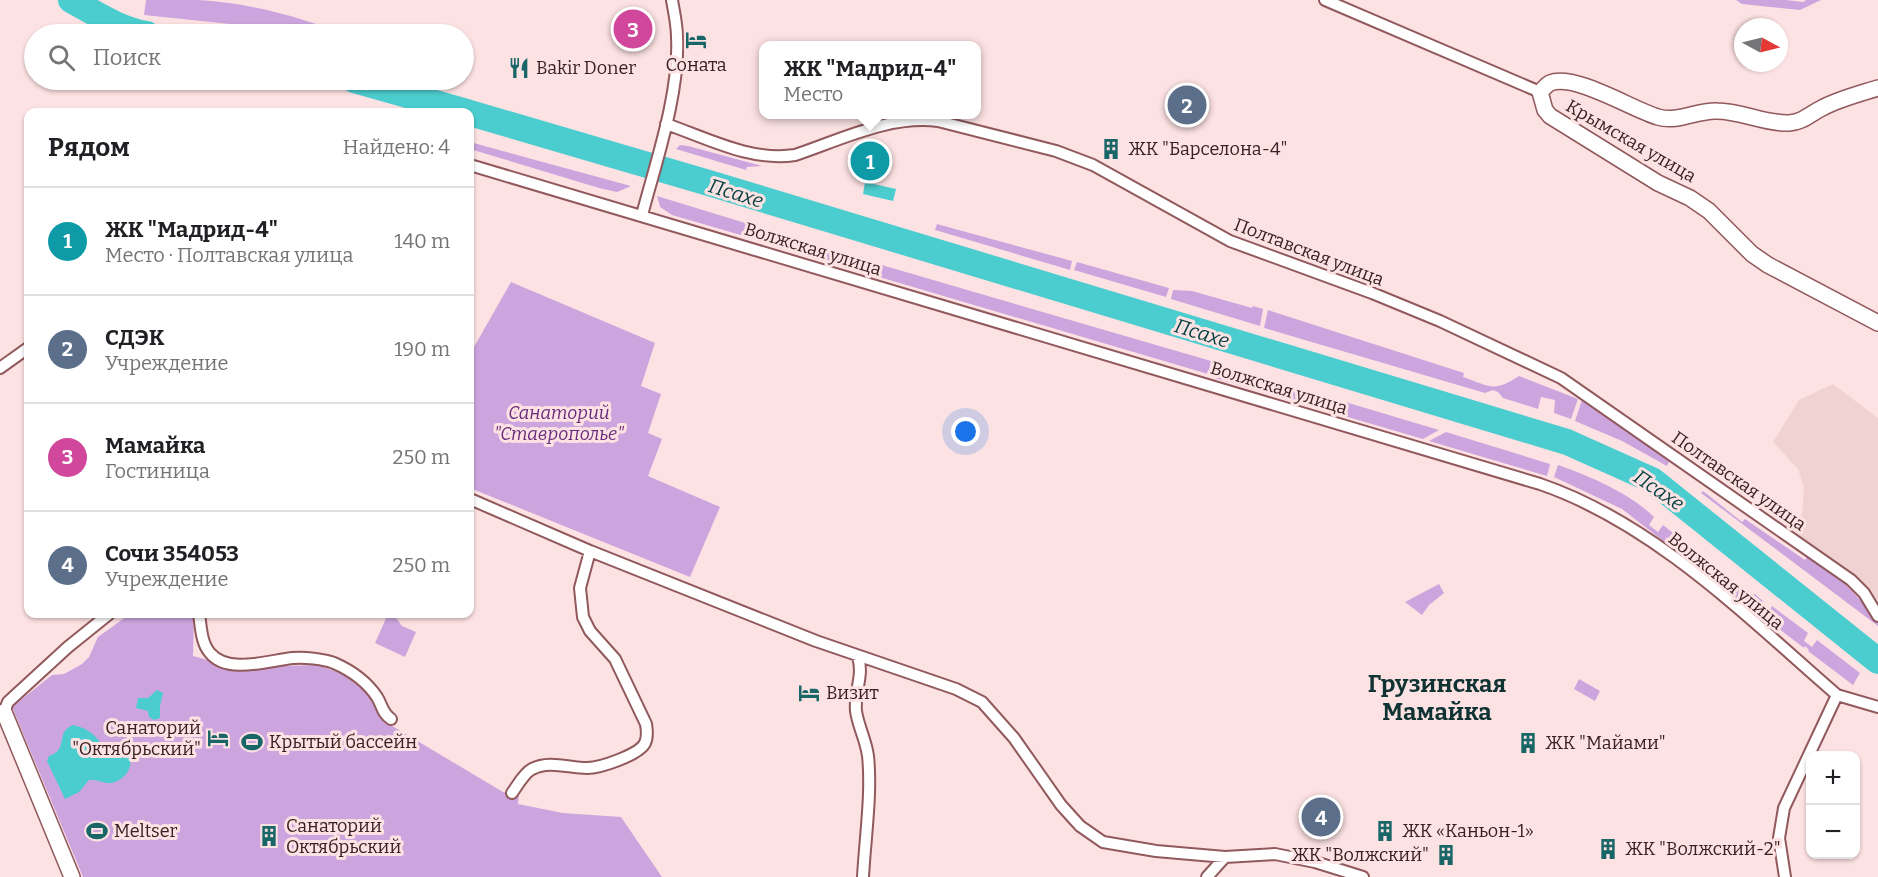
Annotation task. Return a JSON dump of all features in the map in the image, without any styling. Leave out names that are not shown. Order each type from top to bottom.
[{"type":"street","points":[[642,215],[666,124],[674,82],[677,38],[672,0]]},
{"type":"street","points":[[1325,0],[1540,92],[1548,84],[1558,81],[1598,91],[1642,111],[1670,120],[1714,111],[1778,123],[1790,123],[1801,121],[1822,108],[1878,88]]},
{"type":"street","name":"Крымская улица","points":[[1540,92],[1545,110],[1550,116],[1659,183],[1700,204],[1752,254],[1768,265],[1878,323]]},
{"type":"street","name":"Полтавская улица","points":[[666,124],[746,152],[764,157],[781,158],[899,121],[922,119],[1056,151],[1093,165],[1230,241],[1372,293],[1440,321],[1561,378],[1851,580],[1864,592],[1878,616]]},
{"type":"street","name":"Волжская улица","points":[[474,166],[1552,488],[1624,523],[1655,544],[1713,589],[1837,695]]},
{"type":"street","points":[[0,368],[24,351]]},
{"type":"street","points":[[474,501],[590,551],[858,657],[956,689],[982,702],[1014,738],[1061,805],[1080,825],[1103,842],[1156,851],[1225,857],[1275,854],[1315,862],[1363,877]]},
{"type":"street","points":[[512,793],[529,770],[554,764],[587,768],[603,766],[637,751],[645,743],[646,724],[615,659],[590,631],[583,616],[580,588],[590,551]]},
{"type":"street","points":[[72,877],[2,714],[8,702],[68,647],[104,618]]},
{"type":"street","points":[[200,618],[208,652],[217,659],[235,664],[255,665],[295,657],[331,662],[352,673],[372,690],[379,699],[384,714],[391,719]]},
{"type":"street","points":[[858,657],[862,668],[855,694],[856,713],[868,754],[869,777],[864,877]]},
{"type":"street","points":[[1785,877],[1779,838],[1784,808],[1837,695],[1878,707]]},
{"type":"street","points":[[1207,877],[1225,857]]},
{"type":"shaded area","points":[[1833,384],[1878,418],[1878,602],[1871,590],[1795,532],[1802,513],[1804,488],[1798,469],[1773,442],[1799,400]]},
{"type":"green space","points":[[146,0],[198,0],[248,6],[316,24],[230,24],[144,15]]},
{"type":"green space","points":[[1736,0],[1803,2],[1821,0],[1800,10],[1742,4]]},
{"type":"green space","points":[[474,143],[631,186],[617,192],[474,150]]},
{"type":"green space","points":[[680,145],[762,166],[747,167],[746,170],[676,149]]},
{"type":"green space","points":[[657,196],[833,250],[830,261],[672,215],[660,207]]},
{"type":"green space","points":[[937,224],[1072,261],[1070,270],[935,230]]},
{"type":"green space","points":[[844,254],[1211,361],[1208,374],[842,266]]},
{"type":"green space","points":[[1077,262],[1169,288],[1166,297],[1074,270]]},
{"type":"green space","name":"Санаторий \"Ставрополье\"","points":[[511,282],[655,343],[641,386],[661,394],[648,433],[662,439],[648,476],[720,507],[690,577],[474,490],[474,347]]},
{"type":"green space","points":[[1173,290],[1192,291],[1263,309],[1260,326],[1171,299]]},
{"type":"green space","points":[[1268,310],[1464,373],[1463,377],[1486,385],[1503,385],[1519,376],[1578,399],[1571,419],[1554,413],[1555,400],[1541,397],[1538,409],[1503,398],[1493,390],[1485,393],[1264,328]]},
{"type":"green space","points":[[1218,364],[1439,430],[1423,439],[1215,378]]},
{"type":"green space","points":[[1582,400],[1671,457],[1667,466],[1622,441],[1575,421]]},
{"type":"green space","points":[[1446,432],[1550,464],[1547,476],[1429,441]]},
{"type":"green space","points":[[1558,465],[1595,480],[1634,501],[1654,517],[1649,525],[1658,532],[1663,525],[1751,595],[1755,594],[1763,601],[1756,609],[1751,609],[1622,509],[1554,477]]},
{"type":"green space","points":[[1703,491],[1742,522],[1745,519],[1805,560],[1808,555],[1829,570],[1862,602],[1878,622],[1878,626],[1701,493]]},
{"type":"green space","points":[[1439,584],[1444,593],[1429,605],[1422,615],[1405,602]]},
{"type":"green space","points":[[1772,606],[1808,633],[1804,641],[1812,647],[1817,640],[1860,673],[1853,685],[1808,651],[1805,646],[1804,648],[1765,618]]},
{"type":"green space","name":"Санаторий \"Октябрьский\"","points":[[124,618],[194,618],[193,656],[233,667],[319,665],[344,675],[367,693],[381,717],[394,727],[503,792],[519,795],[518,804],[563,813],[621,817],[662,877],[83,877],[12,707],[52,675],[64,674],[82,664],[89,657],[98,637]]},
{"type":"green space","points":[[386,618],[395,618],[402,626],[416,632],[405,657],[375,643]]},
{"type":"green space","points":[[1579,679],[1600,691],[1595,701],[1574,689]]},
{"type":"water","points":[[865,182],[896,189],[893,201],[863,194]]},
{"type":"water","points":[[157,690],[163,693],[160,718],[154,720],[149,717],[148,711],[136,708],[138,698],[148,698]]},
{"type":"water","points":[[73,725],[88,731],[100,742],[123,748],[129,756],[130,766],[125,775],[117,781],[109,783],[89,780],[79,792],[65,799],[47,761],[49,756],[59,749],[64,732]]},
{"type":"waterway","name":"Псахе","points":[[71,0],[115,24]]},
{"type":"waterway","name":"Псахе","points":[[389,90],[453,108]]},
{"type":"waterway","name":"Псахе","points":[[474,114],[1567,442],[1652,480],[1878,661]]},
{"type":"place","name":"Мамайка","points":[[633,29]]},
{"type":"place","name":"Соната","points":[[696,40]]},
{"type":"place","name":"Bakir Doner","points":[[519,68]]},
{"type":"place","name":"СДЭК","points":[[1187,105]]},
{"type":"place","name":"ЖК \"Барселона-4\"","points":[[1111,149]]},
{"type":"place","name":"ЖК \"Мадрид-4\"","points":[[870,161]]},
{"type":"place","name":"Визит","points":[[809,693]]},
{"type":"place","name":"Санаторий \"Октябрьский\"","points":[[218,738]]},
{"type":"place","name":"Крытый бассейн","points":[[252,742]]},
{"type":"place","name":"ЖК \"Майами\"","points":[[1528,743]]},
{"type":"place","name":"Сочи 354053","points":[[1321,817]]},
{"type":"place","name":"Meltser","points":[[97,831]]},
{"type":"place","name":"ЖК «Каньон-1»","points":[[1385,831]]},
{"type":"place","name":"Санаторий Октябрьский","points":[[269,836]]},
{"type":"place","name":"ЖК \"Волжский-2\"","points":[[1608,849]]},
{"type":"place","name":"ЖК \"Волжский\"","points":[[1446,855]]},
{"type":"district","name":"Грузинская Мамайка","points":[[1437,698]]}]
